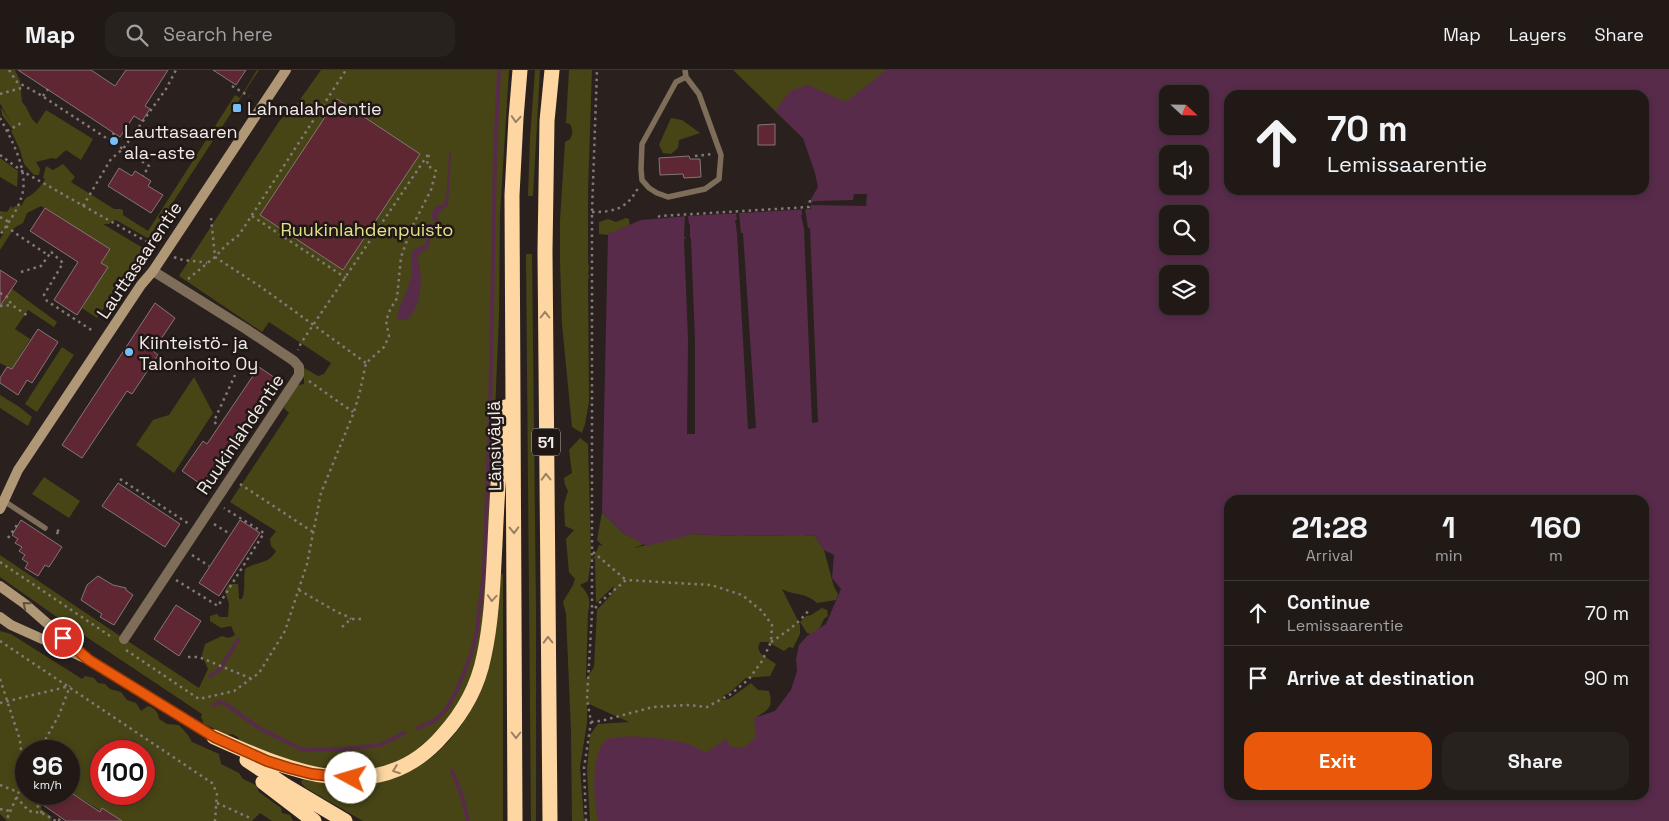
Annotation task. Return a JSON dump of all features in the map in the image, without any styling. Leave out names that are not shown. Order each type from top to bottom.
[{"type":"highway","name":"Länsiväylä","points":[[515,821],[516,686],[512,195],[520,70]]},
{"type":"highway","name":"51","points":[[550,821],[545,281],[547,121],[552,70]]},
{"type":"highway","points":[[214,737],[267,761],[289,768],[312,774],[351,778],[387,773],[407,765],[425,754],[460,716],[467,704],[482,666],[490,625],[498,462],[512,341]]},
{"type":"highway","points":[[214,737],[247,769],[314,821]]},
{"type":"highway","points":[[214,737],[286,786],[345,821]]},
{"type":"main road","name":"Lauttasaarentie","points":[[2,505],[19,469],[286,70]]},
{"type":"main road","name":"Lauttasaarentie","points":[[0,490],[19,469]]},
{"type":"main road","points":[[0,586],[24,604],[89,660]]},
{"type":"main road","points":[[0,618],[11,625],[89,660],[214,737]]},
{"type":"street","name":"Ruukinlahdentie","points":[[122,641],[299,375],[299,367],[294,361],[153,271]]},
{"type":"lane","points":[[685,73],[699,94],[721,153],[719,179],[706,189],[668,196],[657,193],[642,180],[642,144],[676,82],[685,73]]},
{"type":"lane","points":[[2,505],[24,514],[45,528]]},
{"type":"path","points":[[10,70],[17,82],[149,166],[143,176]]},
{"type":"path","points":[[83,206],[111,158],[123,149],[166,89],[176,70]]},
{"type":"path","points":[[586,821],[584,768],[591,722],[588,699],[593,552],[592,212],[597,70]]},
{"type":"path","points":[[179,286],[240,235],[344,71]]},
{"type":"path","points":[[232,86],[249,96]]},
{"type":"path","points":[[0,94],[25,87]]},
{"type":"path","points":[[43,97],[48,89]]},
{"type":"path","points":[[0,118],[13,142],[22,171],[23,192],[16,211],[0,235]]},
{"type":"path","points":[[7,131],[23,122]]},
{"type":"path","points":[[109,140],[114,133]]},
{"type":"path","points":[[0,562],[122,641],[128,651],[199,699],[234,691],[259,673],[285,631],[307,564],[321,493],[354,412],[366,363],[384,347],[389,336],[386,321],[397,298],[401,257],[412,227],[431,190],[436,171],[427,165],[429,153],[301,343],[294,361]]},
{"type":"path","points":[[695,156],[721,153]]},
{"type":"path","points":[[0,155],[22,171],[151,244]]},
{"type":"path","points":[[592,212],[616,210],[632,199],[642,180]]},
{"type":"path","points":[[658,217],[810,207],[810,200]]},
{"type":"path","points":[[252,216],[346,278]]},
{"type":"path","points":[[0,217],[9,222]]},
{"type":"path","points":[[211,218],[215,257]]},
{"type":"path","points":[[6,226],[63,263],[44,295],[47,301],[93,332]]},
{"type":"path","points":[[21,272],[41,266],[50,253]]},
{"type":"path","points":[[215,257],[261,287],[366,363]]},
{"type":"path","points":[[183,261],[194,260],[207,263]]},
{"type":"path","points":[[0,293],[6,296],[12,305],[28,316]]},
{"type":"path","points":[[0,306],[12,305]]},
{"type":"path","points":[[216,424],[214,421],[235,375]]},
{"type":"path","points":[[299,375],[354,412]]},
{"type":"path","points":[[120,479],[196,529]]},
{"type":"path","points":[[239,483],[313,532]]},
{"type":"path","points":[[167,574],[218,606],[264,533],[215,501]]},
{"type":"path","points":[[8,538],[24,514]]},
{"type":"path","points":[[204,517],[230,534]]},
{"type":"path","points":[[183,549],[209,566]]},
{"type":"path","points":[[591,722],[653,707],[687,705],[707,707],[731,694],[749,679],[762,662],[771,642],[772,625],[762,611],[742,596],[711,585],[626,580],[593,552]]},
{"type":"path","points":[[592,613],[598,604],[626,580]]},
{"type":"path","points":[[299,590],[336,614],[351,619],[361,619]]},
{"type":"path","points":[[771,642],[786,632],[808,610]]},
{"type":"path","points":[[342,627],[351,619]]},
{"type":"path","points":[[0,641],[70,686],[212,783],[218,793],[215,821]]},
{"type":"path","points":[[188,657],[199,658],[252,678]]},
{"type":"path","points":[[0,679],[20,740]]},
{"type":"path","points":[[0,703],[70,686]]},
{"type":"path","points":[[45,740],[59,715],[70,686]]},
{"type":"path","points":[[0,785],[15,791]]},
{"type":"path","points":[[6,821],[15,799]]},
{"type":"path","points":[[217,803],[250,818]]},
{"type":"path","points":[[23,805],[29,811],[42,813],[59,820]]},
{"type":"path","points":[[38,805],[42,813]]},
{"type":"path","points":[[0,808],[10,811]]},
{"type":"green space","points":[[0,70],[15,70],[20,81],[22,102],[37,124],[46,110],[93,139],[81,160],[66,150],[56,159],[52,158],[36,162],[40,169],[39,175],[34,175],[24,164],[11,131],[13,130],[2,115],[1,107],[11,123],[0,103]]},
{"type":"green space","points":[[257,70],[259,70],[149,239],[116,220],[109,224],[103,224],[143,248],[137,258],[137,263],[124,278],[97,318],[82,308],[107,267],[101,263],[109,249],[41,206],[27,213],[23,223],[14,228],[0,250],[0,239],[4,233],[0,231],[0,211],[7,212],[11,206],[13,208],[21,206],[26,198],[34,193],[44,182],[46,166],[53,170],[63,164],[75,177],[71,182],[114,209],[123,210],[123,215],[148,231],[235,95],[240,98]]},
{"type":"green space","name":"Ruukinlahdenpuisto","points":[[321,70],[509,70],[500,214],[499,314],[490,537],[479,655],[467,689],[441,733],[400,763],[378,770],[346,773],[318,771],[240,747],[238,737],[232,734],[223,736],[204,724],[201,717],[202,714],[0,577],[0,555],[199,688],[208,669],[202,655],[205,644],[222,636],[229,638],[235,635],[231,626],[221,628],[210,621],[210,616],[217,614],[220,617],[228,617],[229,604],[225,591],[229,584],[238,584],[239,599],[242,599],[245,569],[266,561],[273,555],[276,551],[271,546],[270,539],[276,531],[230,502],[289,413],[284,408],[294,386],[304,384],[304,368],[318,376],[324,374],[331,363],[269,322],[262,332],[179,276],[280,120],[296,105]]},
{"type":"green space","points":[[535,70],[540,70],[533,196],[528,196],[530,138]]},
{"type":"green space","points":[[569,70],[592,70],[588,190],[589,402],[582,433],[572,427],[562,324],[560,220],[565,142],[572,135],[570,124],[566,123]]},
{"type":"green space","points":[[733,70],[1029,70],[803,138]]},
{"type":"green space","points":[[671,118],[682,120],[700,133],[679,140],[678,148],[671,154],[663,153],[659,145]]},
{"type":"green space","points":[[0,158],[18,171],[17,187],[0,177]]},
{"type":"green space","points":[[626,218],[629,219],[630,228],[609,235],[599,234],[599,222],[608,219],[616,222]]},
{"type":"green space","points":[[526,254],[532,254],[536,821],[531,821]]},
{"type":"green space","points":[[0,280],[57,322],[54,327],[28,310],[15,329],[30,339],[12,369],[0,363]]},
{"type":"green space","points":[[62,347],[74,355],[37,412],[25,404]]},
{"type":"green space","points":[[194,377],[213,413],[174,473],[136,445],[153,420],[169,415]]},
{"type":"green space","points":[[0,395],[32,417],[28,426],[0,408]]},
{"type":"green space","points":[[580,438],[588,444],[591,559],[594,557],[599,545],[603,546],[597,540],[602,512],[622,532],[644,544],[634,548],[692,534],[815,536],[824,550],[834,587],[838,594],[836,600],[817,603],[808,597],[782,589],[800,625],[800,634],[793,648],[789,647],[784,651],[768,642],[760,642],[758,648],[761,654],[776,664],[770,676],[746,678],[723,696],[722,700],[729,699],[751,683],[758,690],[769,691],[771,701],[769,707],[757,717],[779,738],[605,821],[590,821],[587,770],[590,735],[598,724],[629,722],[587,703],[587,723],[580,767],[584,821],[572,821],[571,731],[566,614],[563,602],[575,579],[569,572],[566,539],[574,530],[565,526],[564,504],[568,491],[564,478],[572,473],[569,450]],"holes":[[[595,558],[596,603],[614,586],[611,595],[597,610],[594,667],[586,679],[589,601],[587,594],[580,585],[588,581],[591,560]]]},
{"type":"green space","points":[[44,477],[80,501],[69,518],[32,494]]},
{"type":"green space","points":[[501,573],[503,575],[503,821],[363,821],[306,788],[301,783],[302,780],[393,777],[429,760],[444,746],[470,712],[487,674],[494,646]]},
{"type":"green space","points":[[822,608],[827,610],[828,616],[824,619],[816,635],[807,633],[800,622],[806,616]]},
{"type":"green space","points":[[0,631],[11,634],[82,679],[85,676],[94,678],[98,683],[105,684],[110,689],[121,692],[127,700],[136,703],[141,711],[148,706],[156,711],[159,719],[167,724],[179,725],[192,742],[219,754],[221,764],[239,773],[243,779],[256,785],[259,792],[281,808],[282,813],[290,815],[293,821],[272,821],[260,813],[252,821],[117,821],[91,805],[155,805],[155,740],[90,740],[90,804],[80,798],[80,740],[15,740],[15,805],[42,805],[41,809],[52,817],[51,821],[7,821],[0,814]]},
{"type":"shaded area","points":[[886,70],[1669,70],[1669,821],[598,821],[595,803],[595,768],[600,748],[605,741],[620,737],[657,738],[685,743],[706,753],[726,739],[730,746],[744,748],[756,737],[754,718],[775,711],[791,690],[797,671],[796,659],[799,645],[807,636],[826,624],[841,589],[832,578],[834,555],[824,550],[815,536],[693,534],[647,546],[622,532],[602,512],[608,234],[641,220],[811,209],[811,199],[818,187],[803,138],[775,111],[790,91],[808,85],[846,102]]},
{"type":"shaded area","points":[[449,152],[451,152],[448,205],[438,215],[439,228],[426,232],[430,239],[430,246],[417,256],[421,281],[416,306],[407,320],[398,320],[399,309],[411,278],[413,250],[426,244],[426,238],[420,234],[423,225],[435,223],[431,215],[435,207],[443,204],[446,200]]},
{"type":"pier","points":[[854,194],[867,194],[866,206],[811,205],[812,202],[816,201],[853,200]]},
{"type":"pier","points":[[802,209],[805,209],[808,228],[810,228],[818,422],[812,423],[804,229],[801,215]]},
{"type":"pier","points":[[736,213],[739,213],[741,233],[743,233],[756,428],[748,429],[735,220],[737,220]]},
{"type":"pier","points":[[685,216],[688,216],[691,239],[695,341],[695,434],[687,434],[688,340],[684,239],[686,238],[684,236]]},
{"type":"building","points":[[18,70],[91,70],[115,86],[126,70],[168,70],[145,106],[150,109],[142,121],[134,116],[120,137]]},
{"type":"building","points":[[213,70],[246,70],[236,85]]},
{"type":"building","points":[[337,99],[420,154],[343,270],[260,215]]},
{"type":"building","points":[[775,124],[775,145],[758,145],[758,125]]},
{"type":"building","points":[[689,156],[690,159],[700,159],[701,177],[684,178],[683,174],[660,175],[659,158]]},
{"type":"building","points":[[119,168],[132,176],[135,171],[151,181],[148,186],[163,195],[151,213],[108,186]]},
{"type":"building","points":[[45,208],[110,249],[101,263],[108,267],[77,315],[54,300],[78,262],[30,231]]},
{"type":"building","points":[[0,270],[17,281],[0,306]]},
{"type":"building","points":[[155,303],[175,318],[153,351],[158,355],[132,394],[127,391],[82,458],[62,445]]},
{"type":"building","points":[[38,329],[58,342],[32,383],[27,380],[18,395],[0,383],[0,378],[7,367],[12,369]]},
{"type":"building","points":[[259,367],[278,380],[225,457],[223,455],[202,485],[182,471],[203,441],[207,444]]},
{"type":"building","points":[[118,483],[180,524],[165,547],[102,506]]},
{"type":"building","points":[[21,520],[62,547],[49,567],[45,565],[38,576],[25,568],[28,563],[22,559],[25,555],[19,551],[22,547],[15,543],[18,539],[12,535]]},
{"type":"building","points":[[240,520],[260,533],[219,596],[199,583]]},
{"type":"building","points":[[98,576],[113,585],[126,588],[133,595],[114,625],[100,617],[102,614],[81,600],[87,585]]},
{"type":"building","points":[[176,605],[201,621],[179,656],[154,639]]},
{"type":"building","points":[[80,799],[100,812],[102,808],[122,821],[66,821],[43,805],[80,805]]},
{"type":"waterway","points":[[418,728],[434,721],[446,710],[457,690],[471,655],[477,630],[484,571],[499,70]]},
{"type":"waterway","points":[[210,676],[220,669],[238,640]]},
{"type":"waterway","points":[[214,705],[219,702],[224,703],[259,728],[303,750],[343,749],[380,745],[404,733]]},
{"type":"waterway","points":[[452,771],[462,796],[468,821]]},
{"type":"place","name":"Lahnalahdentie","points":[[237,108]]},
{"type":"place","name":"Lauttasaaren ala-aste","points":[[114,141]]},
{"type":"place","name":"Kiinteistö- ja Talonhoito Oy","points":[[129,352]]},
{"type":"route","points":[[63,638],[89,660],[214,737],[267,761],[289,768],[312,774],[351,778]]}]
